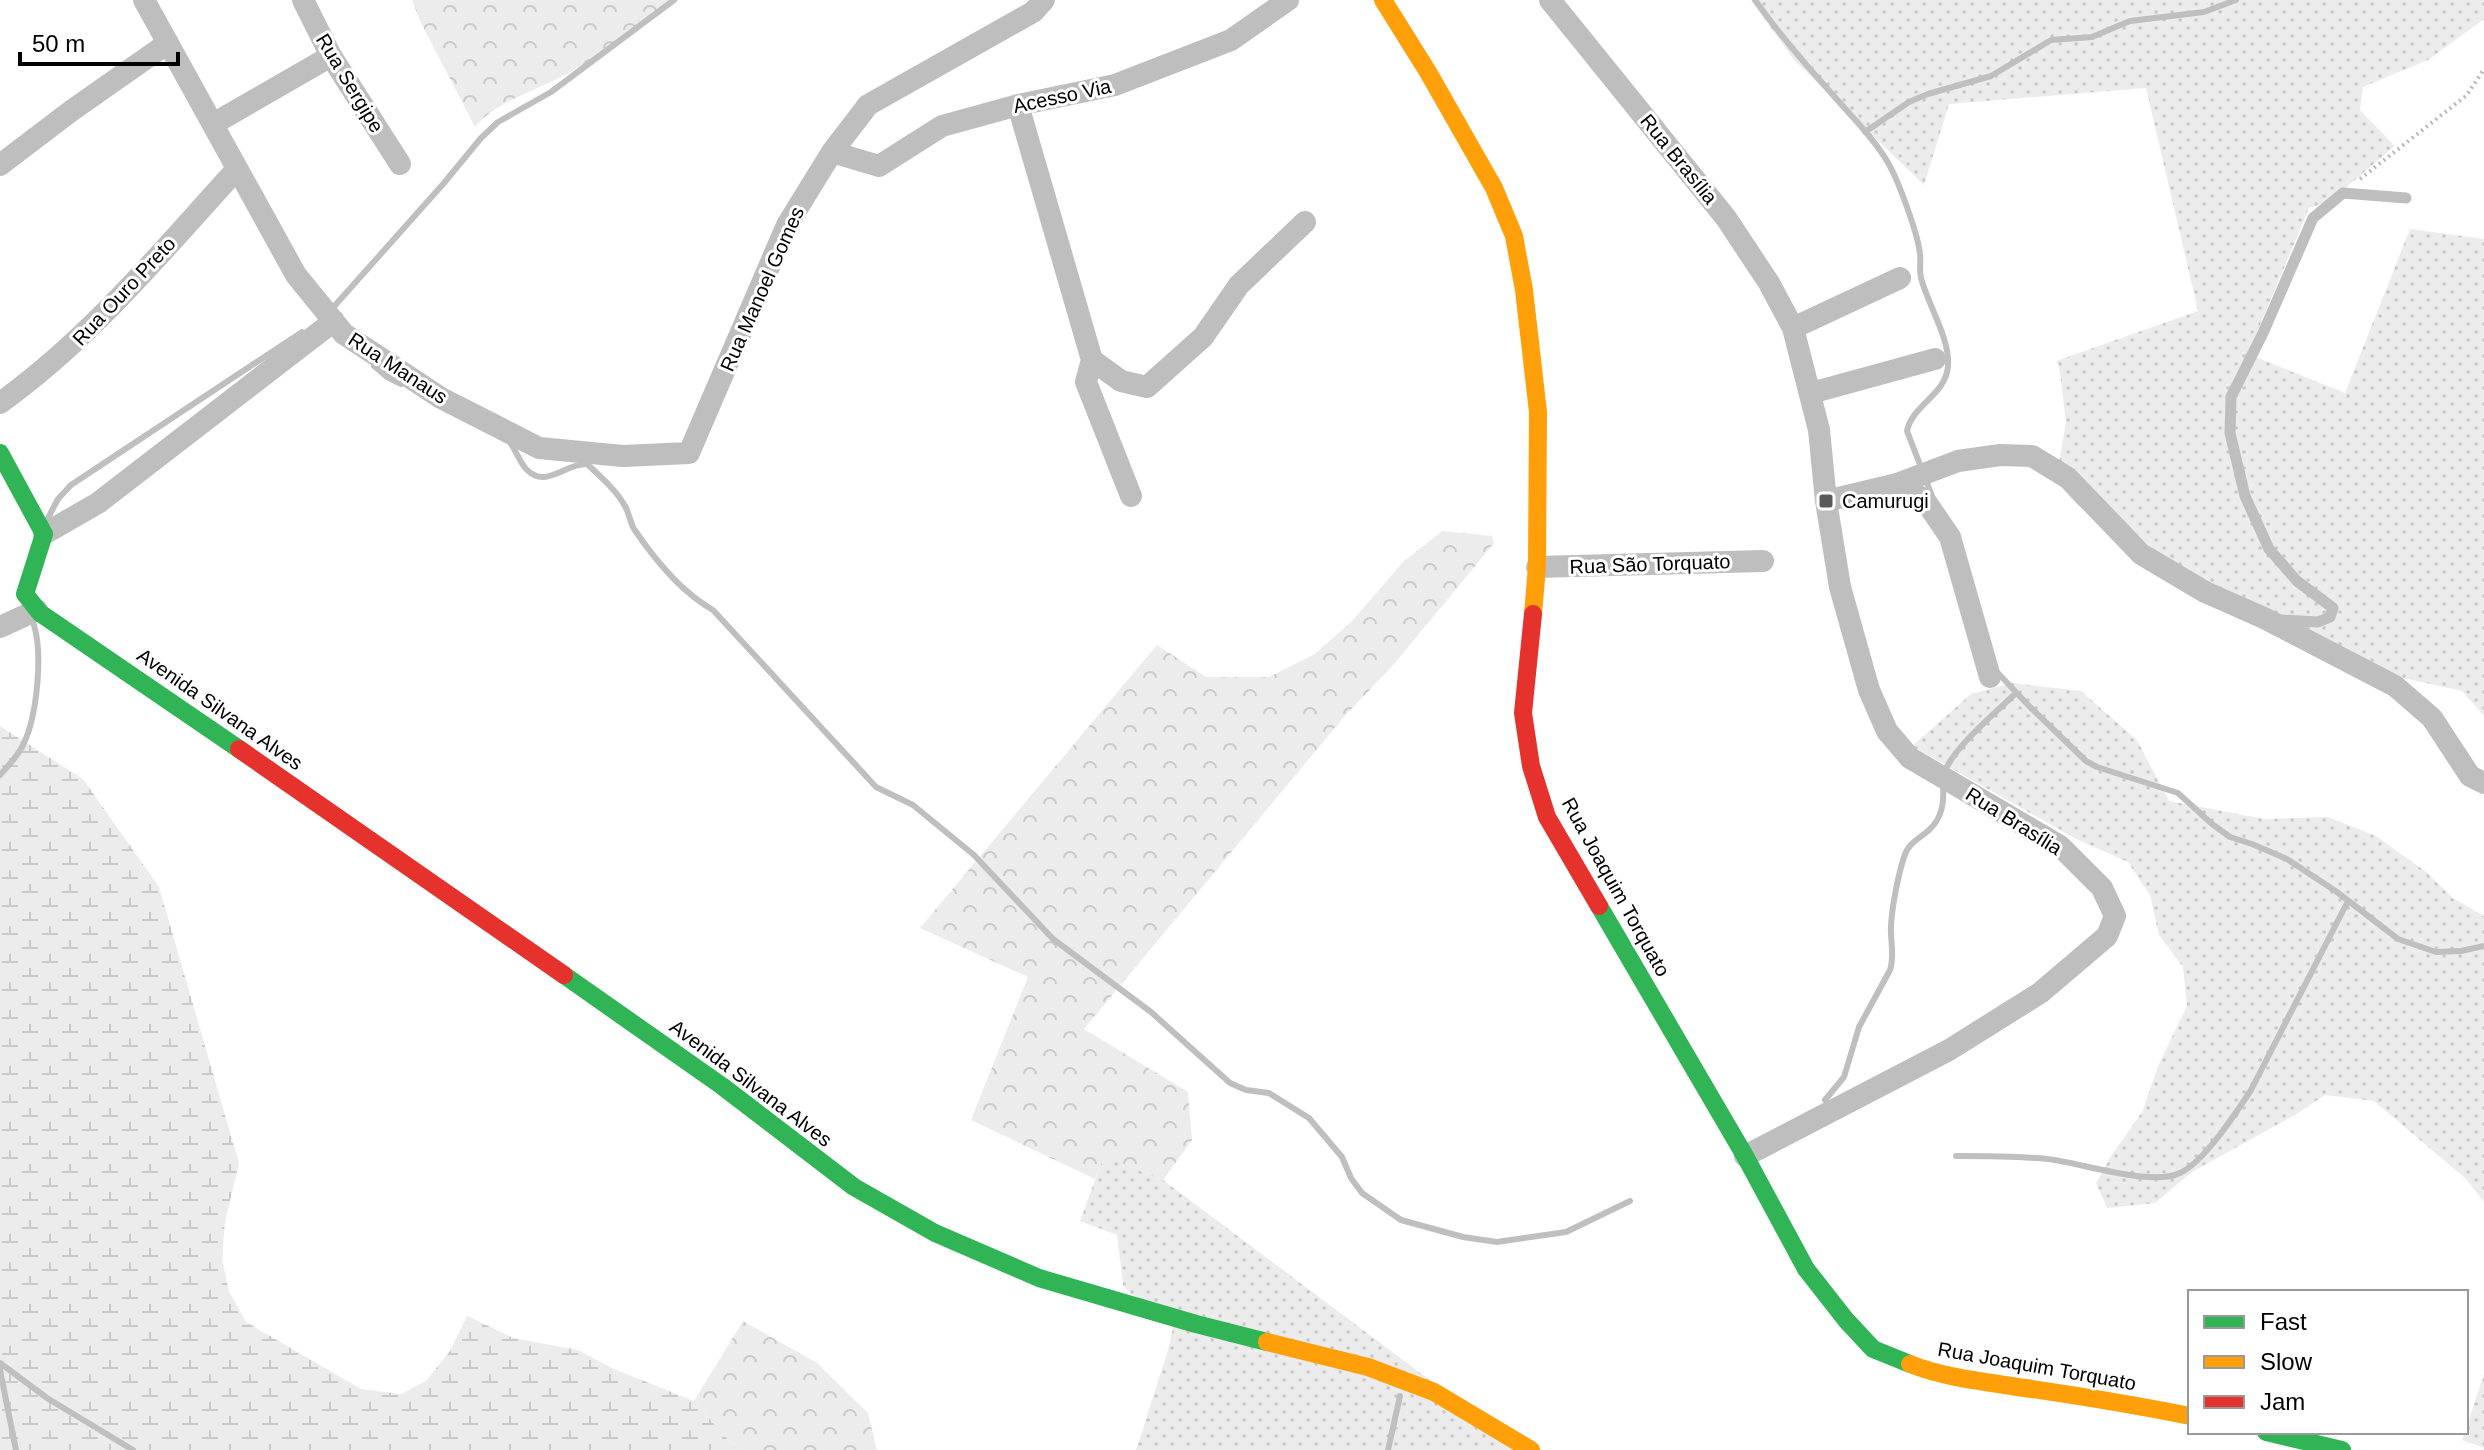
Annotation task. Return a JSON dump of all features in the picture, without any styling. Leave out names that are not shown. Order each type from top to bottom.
[{"type":"street","name":"Rua Manaus","points":[[144,0],[296,275],[344,334],[441,398],[539,448],[623,456],[689,453]]},
{"type":"street","name":"Rua Sergipe","points":[[303,0],[331,56],[400,164]]},
{"type":"street","name":"Rua Manoel Gomes","points":[[689,453],[787,225],[832,152],[868,105],[1033,12],[1044,0]]},
{"type":"street","name":"Acesso Via","points":[[832,152],[879,166],[942,126],[1018,105],[1115,85],[1231,40],[1288,0]]},
{"type":"street","name":"Rua Joaquim Torquato","points":[[1383,0],[1494,188],[1514,236],[1524,290],[1538,412],[1537,567],[1523,713],[1531,766],[1547,817],[1745,1156],[1806,1269],[1873,1349],[1921,1368],[2188,1416]]},
{"type":"street","name":"Rua Brasília","points":[[1550,0],[1726,218],[1769,283],[1793,328],[1819,430],[1826,501],[1840,587],[1869,690],[1887,731],[1910,758],[2060,846],[2102,888],[2115,916],[2107,936],[2040,993],[1949,1050],[1745,1156]]},
{"type":"street","points":[[0,165],[168,43]]},
{"type":"street","points":[[213,124],[331,56]]},
{"type":"street","points":[[1018,105],[1092,360],[1086,382],[1131,496]]},
{"type":"street","name":"Rua Ouro Preto","points":[[0,403],[38,376],[81,338],[237,169]]},
{"type":"street","points":[[1092,360],[1121,381],[1147,387],[1203,337],[1239,285],[1305,222]]},
{"type":"street","points":[[1793,328],[1900,278]]},
{"type":"street","points":[[44,534],[98,503],[334,321]]},
{"type":"street","points":[[1811,393],[1935,359]]},
{"type":"street","points":[[0,453],[44,534],[31,602],[0,627]]},
{"type":"street","points":[[1826,501],[1897,484],[1958,461],[2000,455],[2032,456],[2068,478],[2141,554],[2205,592],[2264,618],[2395,686],[2432,718],[2470,776],[2484,783]]},
{"type":"street","points":[[1897,484],[1924,499],[1950,537],[1990,677]]},
{"type":"street","name":"Rua São Torquato","points":[[1537,567],[1763,561]]},
{"type":"street","name":"Avenida Silvana Alves","points":[[31,602],[722,1086],[854,1187],[935,1233],[1039,1278],[1196,1324],[1368,1367],[1434,1392],[1531,1450]]},
{"type":"street","points":[[2274,1434],[2342,1450]]},
{"type":"lane","points":[[2264,618],[2318,622],[2330,617],[2333,608],[2297,581],[2269,549],[2245,496],[2230,433],[2231,397],[2263,333],[2313,218],[2343,193],[2406,198]]},
{"type":"path","points":[[2343,193],[2467,95],[2484,69]]},
{"type":"green space","points":[[412,0],[679,0],[622,41],[562,76],[502,105],[475,127]]},
{"type":"green space","points":[[1751,0],[2484,0],[2484,19],[2428,60],[2363,87],[2360,110],[2395,146],[2329,202],[2309,208],[2248,354],[2345,393],[2410,229],[2484,239],[2484,716],[2462,691],[2390,675],[2186,575],[2141,539],[2113,530],[2076,504],[2061,487],[2058,469],[2066,422],[2056,361],[2198,311],[2146,88],[1949,104],[1924,185],[1794,60]]},
{"type":"green space","points":[[1442,531],[1492,536],[1494,543],[1395,663],[1343,718],[1084,1029],[1188,1092],[1192,1140],[1163,1180],[1104,1157],[1095,1179],[971,1120],[1028,977],[920,928],[1157,645],[1206,677],[1269,677],[1315,654],[1353,620],[1403,562]]},
{"type":"green space","points":[[2012,683],[2081,691],[2137,740],[2169,801],[2265,819],[2328,817],[2376,836],[2425,871],[2453,898],[2484,916],[2484,1202],[2466,1179],[2374,1101],[2325,1095],[2192,1172],[2155,1203],[2107,1208],[2096,1183],[2142,1112],[2159,1064],[2187,1006],[2183,967],[2159,935],[2150,895],[2128,862],[2076,839],[1912,746],[1971,694]]},
{"type":"green space","points":[[0,726],[83,779],[159,887],[239,1163],[225,1222],[222,1260],[229,1291],[246,1322],[361,1389],[401,1394],[426,1381],[450,1351],[467,1316],[513,1338],[578,1350],[614,1369],[694,1401],[737,1450],[0,1450]]},
{"type":"green space","points":[[1104,1156],[1163,1180],[1523,1450],[1136,1450],[1174,1323],[1132,1295],[1123,1285],[1117,1235],[1080,1221]]},
{"type":"green space","points":[[743,1321],[817,1363],[868,1413],[877,1450],[737,1450],[694,1401]]},
{"type":"green space","points":[[2484,1374],[2484,1448],[2462,1440],[2464,1434],[2468,1434],[2468,1422]]},
{"type":"waterway","points":[[330,311],[498,122],[551,92],[674,0]]},
{"type":"waterway","points":[[1755,0],[1792,49],[1875,144],[1887,161],[1907,207],[1918,245],[1921,278],[1948,355],[1946,376],[1915,414],[1907,431],[1932,496]]},
{"type":"waterway","points":[[1865,132],[1909,102],[1991,76],[2051,40],[2092,37],[2130,21],[2204,12],[2236,0]]},
{"type":"waterway","points":[[48,518],[58,499],[71,485],[302,332]]},
{"type":"waterway","points":[[374,366],[401,384]]},
{"type":"waterway","points":[[509,441],[533,475],[548,476],[587,464],[617,494],[634,529],[669,574],[713,610],[876,787],[913,805],[974,855],[1053,939],[1151,1012],[1230,1083],[1246,1090],[1269,1093],[1309,1118],[1342,1157],[1362,1193],[1401,1220],[1463,1237],[1497,1242],[1566,1232],[1630,1201]]},
{"type":"waterway","points":[[0,775],[21,749],[32,719],[38,669],[34,625]]},
{"type":"waterway","points":[[1996,671],[2086,761],[2178,793],[2230,837],[2287,859],[2337,892],[2398,939],[2436,952],[2484,946]]},
{"type":"waterway","points":[[1944,773],[1957,752],[2016,693]]},
{"type":"waterway","points":[[1825,1100],[1844,1077],[1859,1027],[1890,970],[1892,918],[1902,865],[1908,848],[1937,820],[1943,803],[1943,784]]},
{"type":"waterway","points":[[1956,1156],[2048,1159],[2134,1176],[2167,1177],[2180,1173],[2199,1159],[2219,1136],[2251,1090],[2348,901]]},
{"type":"waterway","points":[[0,1363],[47,1398],[133,1450]]},
{"type":"waterway","points":[[0,1370],[16,1450]]},
{"type":"waterway","points":[[1388,1450],[1400,1396]]},
{"type":"traffic: fast","points":[[0,453],[44,534],[25,594],[40,613],[239,749]]},
{"type":"traffic: fast","points":[[1599,906],[1745,1156],[1806,1269],[1873,1349],[1910,1364]]},
{"type":"traffic: fast","points":[[564,975],[722,1086],[854,1187],[935,1233],[1039,1278],[1267,1342]]},
{"type":"traffic: fast","points":[[2274,1434],[2342,1450]]},
{"type":"traffic: slow","points":[[1383,0],[1494,188],[1514,236],[1524,290],[1538,412],[1537,567],[1533,614]]},
{"type":"traffic: slow","points":[[1267,1342],[1368,1367],[1434,1392],[1531,1450]]},
{"type":"traffic: slow","points":[[1910,1364],[1966,1379],[2188,1416]]},
{"type":"traffic: jam","points":[[1533,614],[1523,713],[1531,766],[1547,817],[1599,906]]},
{"type":"traffic: jam","points":[[239,749],[564,975]]},
{"type":"place","name":"Camurugi","points":[[1826,501]]}]
